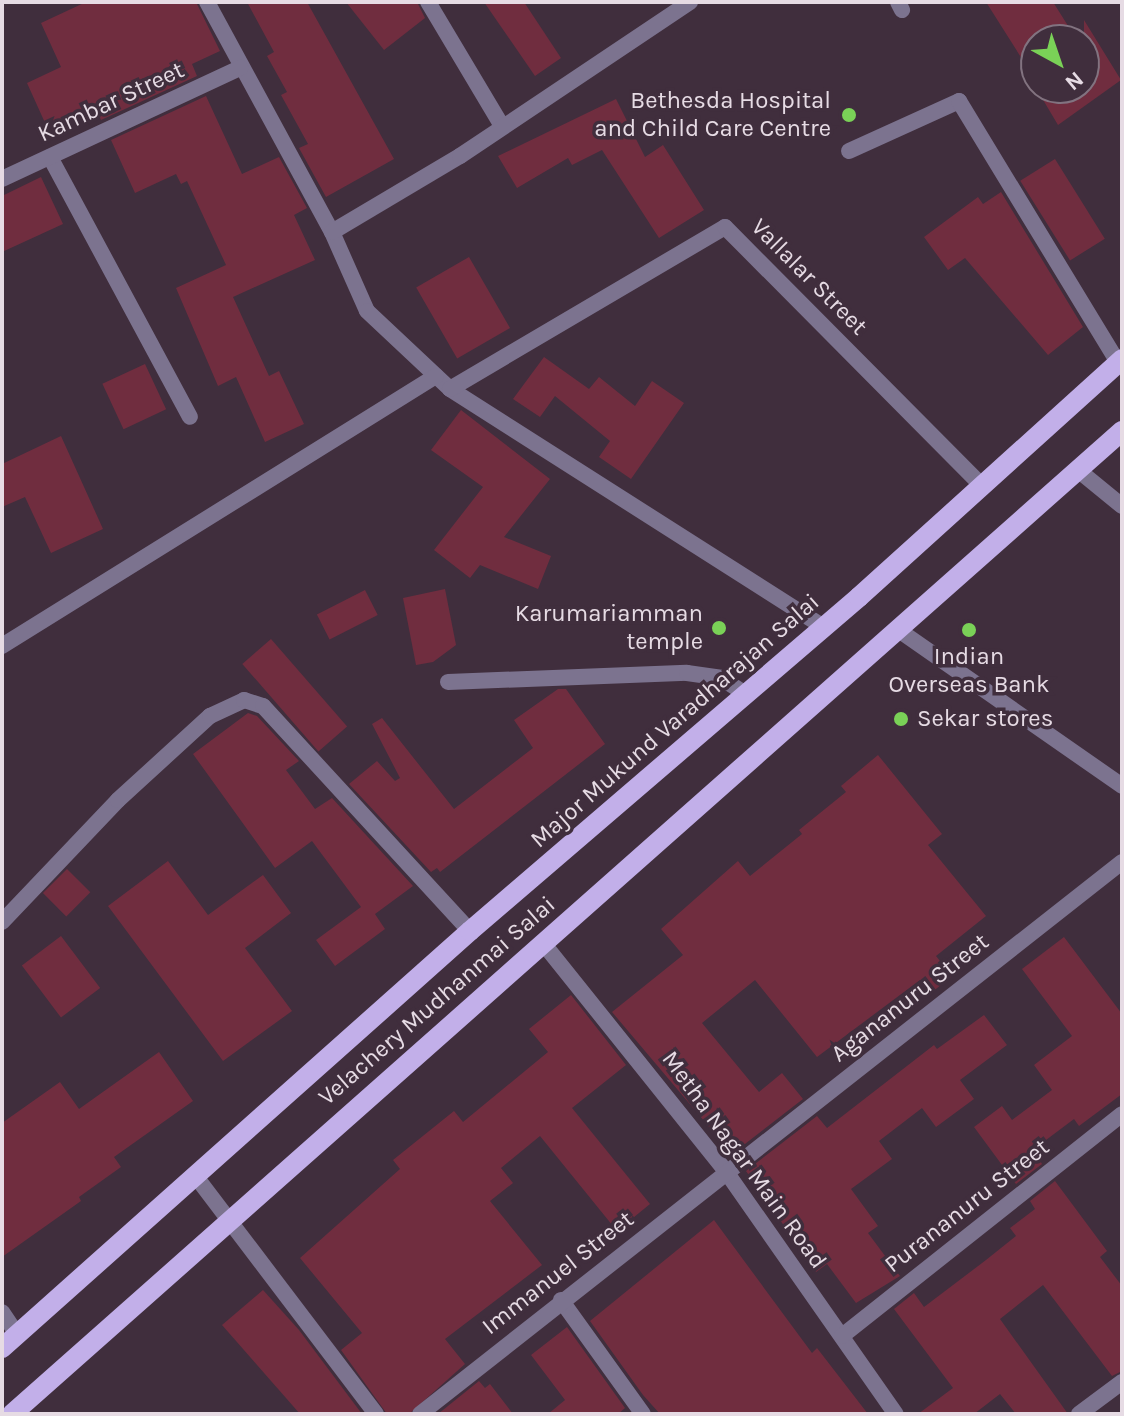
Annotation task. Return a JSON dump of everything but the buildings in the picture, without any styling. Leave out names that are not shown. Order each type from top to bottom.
[{"type":"main road","name":"Major Mukund Varadharajan Salai","points":[[197,1178],[470,931],[824,627],[1120,361]]},
{"type":"main road","points":[[900,631],[1122,431]]},
{"type":"main road","name":"Velachery Mudhanmai Salai","points":[[12,1414],[230,1216],[900,631]]},
{"type":"main road","points":[[10,1341],[197,1178]]},
{"type":"street","points":[[207,2],[240,68],[332,232],[367,311],[450,389],[824,627]]},
{"type":"street","points":[[428,2],[502,126]]},
{"type":"street","points":[[332,232],[502,126],[686,3]]},
{"type":"street","name":"Kambar Street","points":[[2,179],[240,68]]},
{"type":"street","points":[[849,151],[959,101],[1120,361]]},
{"type":"street","points":[[50,157],[190,417]]},
{"type":"street","name":"Vallalar Street","points":[[450,389],[725,227],[982,486]]},
{"type":"street","points":[[2,646],[436,376]]},
{"type":"street","points":[[1078,470],[1122,506]]},
{"type":"street","points":[[900,631],[1122,786]]},
{"type":"street","points":[[448,682],[687,673],[721,678],[746,694]]},
{"type":"street","points":[[2,922],[118,800],[210,716],[244,700],[263,706],[470,931]]},
{"type":"street","name":"Agananuru Street","points":[[727,1173],[1122,862]]},
{"type":"street","name":"Metha Nagar Main Road","points":[[543,943],[727,1173],[896,1414]]},
{"type":"street","name":"Purananuru Street","points":[[842,1336],[1122,1114]]},
{"type":"street","name":"Immanuel Street","points":[[420,1414],[561,1300],[727,1173]]},
{"type":"street","points":[[197,1178],[230,1216],[376,1414]]},
{"type":"street","points":[[561,1300],[643,1414]]},
{"type":"street","points":[[2,1312],[10,1341]]},
{"type":"street","points":[[1079,1414],[1122,1382]]},
{"type":"place","name":"Bethesda Hospital and Child Care Centre","points":[[849,115]]},
{"type":"place","name":"Karumariamman temple","points":[[719,628]]},
{"type":"place","name":"Indian Overseas Bank","points":[[969,630]]},
{"type":"place","name":"Sekar stores","points":[[901,719]]}]
